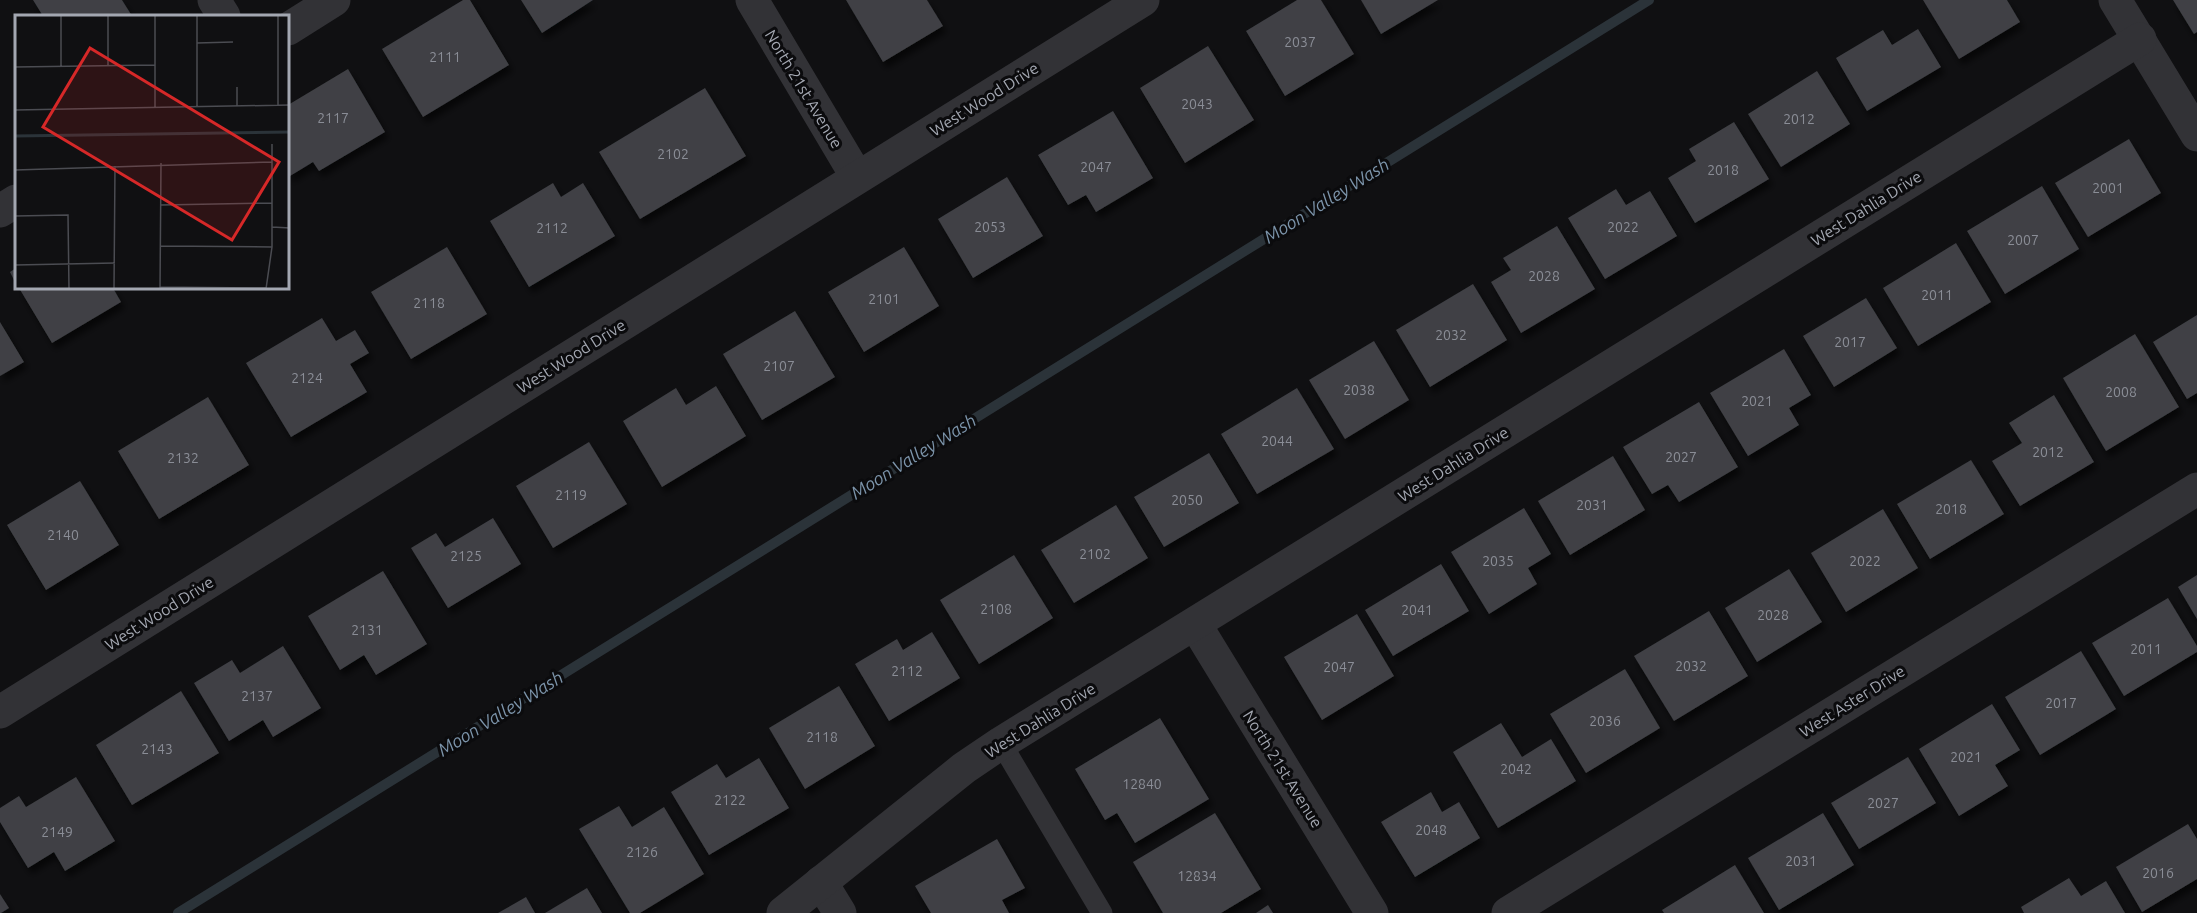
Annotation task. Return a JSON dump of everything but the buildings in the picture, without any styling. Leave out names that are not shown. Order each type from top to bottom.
[{"type":"street","points":[[214,0],[223,15]]},
{"type":"street","points":[[290,28],[334,0]]},
{"type":"street","name":"North 21st Avenue","points":[[752,0],[857,177]]},
{"type":"street","name":"West Wood Drive","points":[[0,712],[1143,0]]},
{"type":"street","points":[[2115,0],[2197,135]]},
{"type":"street","name":"West Dahlia Drive","points":[[783,913],[964,768],[1001,743],[2140,39]]},
{"type":"street","points":[[0,211],[15,202]]},
{"type":"street","name":"West Aster Drive","points":[[1508,913],[2197,489]]},
{"type":"street","name":"North 21st Avenue","points":[[1195,624],[1372,913]]},
{"type":"street","points":[[821,882],[840,913]]},
{"type":"lane","points":[[1001,743],[1102,913]]},
{"type":"waterway","name":"Moon Valley Wash","points":[[178,913],[1649,0]]}]
